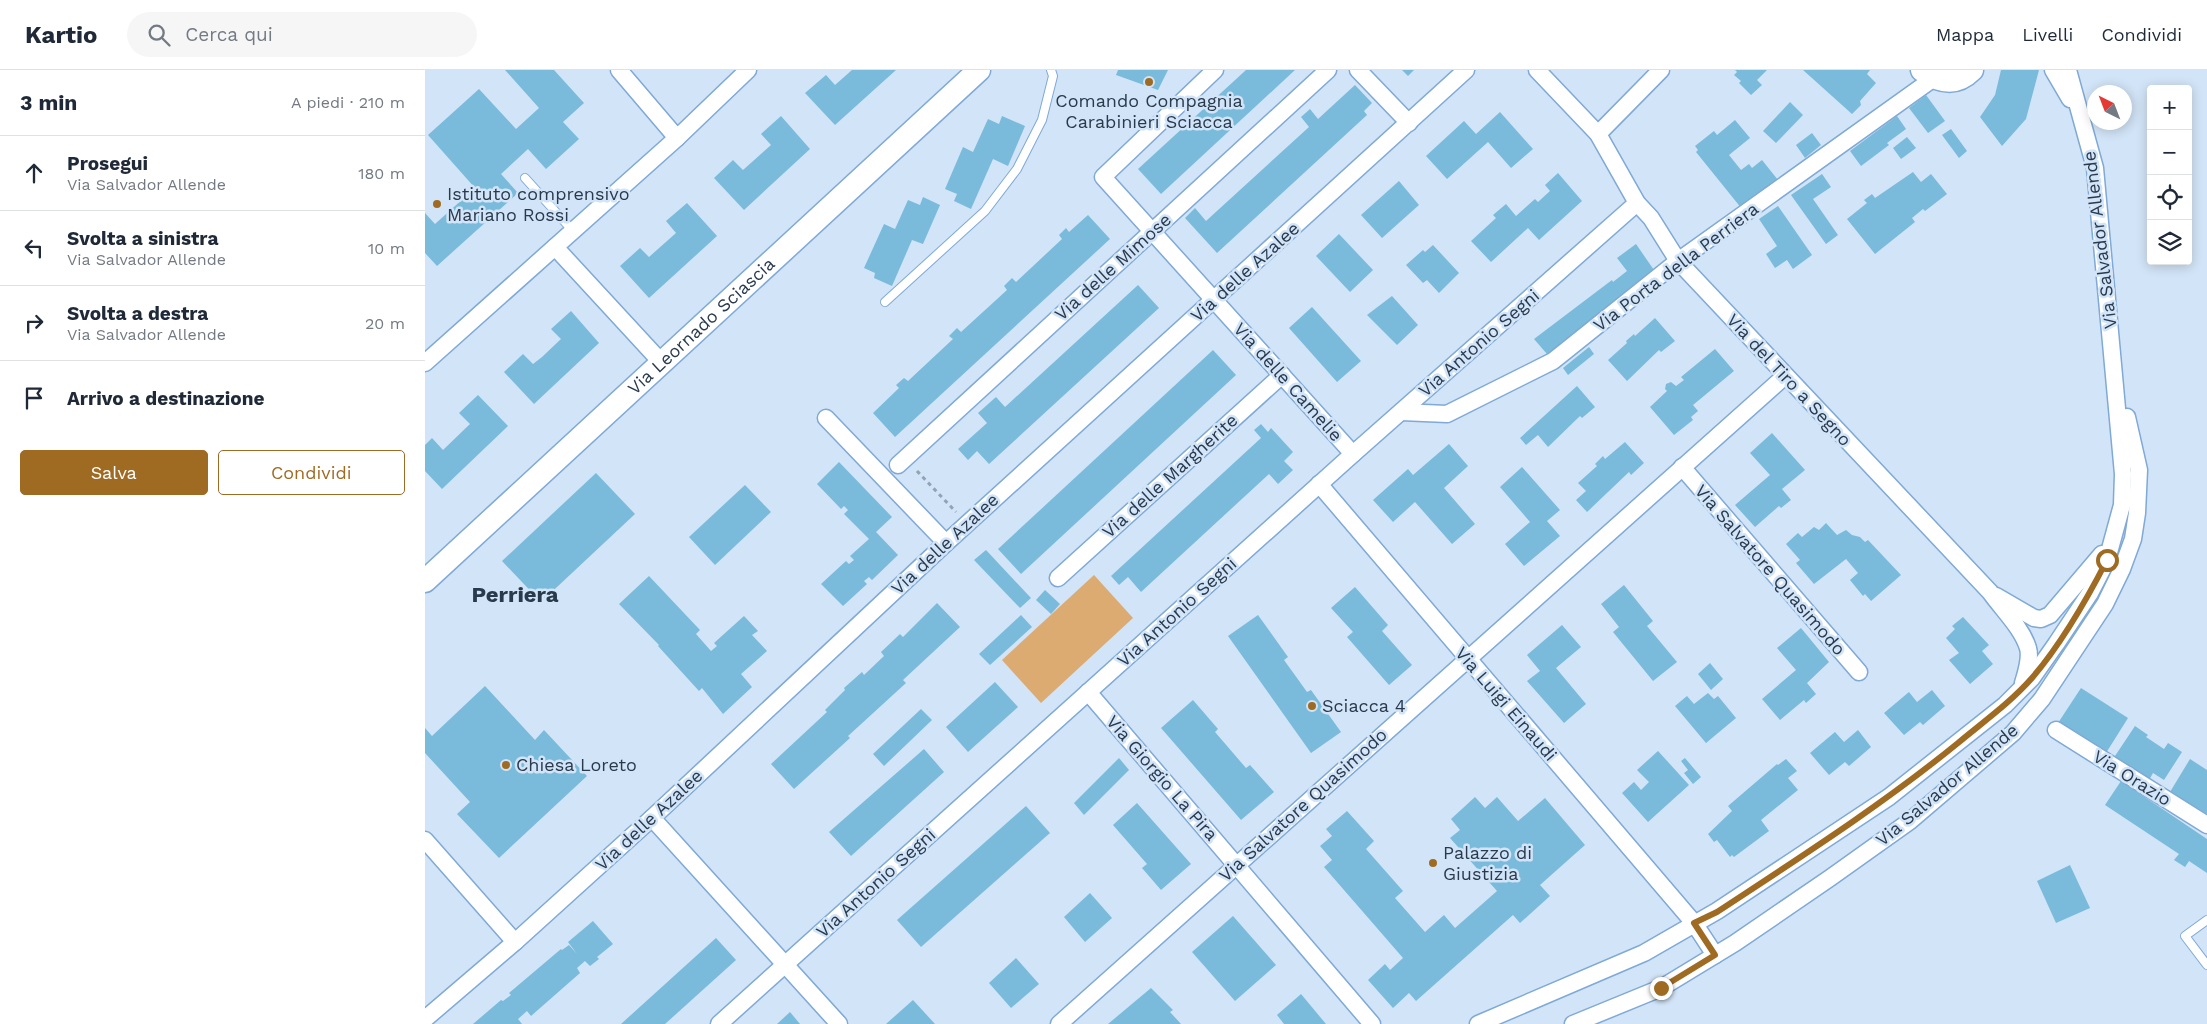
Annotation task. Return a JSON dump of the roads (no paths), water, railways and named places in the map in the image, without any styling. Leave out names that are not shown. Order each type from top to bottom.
[{"type":"street","points":[[619,70],[677,138]]},
{"type":"street","points":[[425,363],[677,138],[748,70]]},
{"type":"street","name":"Via delle Camelie","points":[[1215,70],[1103,177],[1353,454]]},
{"type":"street","name":"Via delle Mimose","points":[[901,461],[1328,70]]},
{"type":"street","points":[[1358,70],[1409,123]]},
{"type":"street","name":"Via delle Azalee","points":[[425,1019],[515,942],[652,818],[946,543],[1466,70]]},
{"type":"street","name":"Via del Tiro a Segno","points":[[1537,70],[1598,134],[1637,203],[1651,218],[1678,261],[1990,592],[2015,625],[2028,649],[2028,669],[2021,688]]},
{"type":"street","points":[[1598,134],[1661,70]]},
{"type":"street","name":"Via Salvador Allende","points":[[2053,70],[2084,125]]},
{"type":"street","name":"Via Salvador Allende","points":[[1478,1024],[1644,953],[1694,923],[1717,912],[1889,797],[1991,716],[2032,678],[2090,593],[2107,560],[2113,539],[2122,505],[2123,474],[2114,356],[2095,168],[2068,70]]},
{"type":"street","points":[[1928,74],[1951,82],[1968,72]]},
{"type":"street","name":"Via Leornado Sciascia","points":[[425,581],[662,363],[971,73]]},
{"type":"street","name":"Via Porta della Perriera","points":[[1401,412],[1447,414],[1553,361],[1678,261],[1928,74]]},
{"type":"street","name":"Via Antonio Segni","points":[[719,1024],[1319,484],[1637,203]]},
{"type":"street","points":[[555,247],[662,363]]},
{"type":"street","name":"Via Salvador Allende","points":[[1573,1024],[1661,988],[1715,955],[1830,878],[1910,821],[2013,733],[2042,699],[2105,604],[2122,569],[2133,539],[2137,513],[2139,470],[2114,356]]},
{"type":"street","name":"Via delle Margherite","points":[[1058,578],[1282,375]]},
{"type":"street","name":"Via Salvatore Quasimodo","points":[[1059,1024],[1785,376]]},
{"type":"street","points":[[826,418],[946,543]]},
{"type":"street","name":"Via Salvatore Quasimodo","points":[[1682,467],[1859,672]]},
{"type":"street","name":"Via Luigi Einaudi","points":[[1319,484],[1694,923]]},
{"type":"street","points":[[1990,592],[2034,618],[2041,619],[2050,615],[2091,569],[2113,539]]},
{"type":"street","name":"Via Giorgio La Pira","points":[[1088,692],[1372,1024]]},
{"type":"street","name":"Via Orazio","points":[[2056,730],[2207,825]]},
{"type":"street","points":[[652,818],[839,1024]]},
{"type":"street","points":[[425,840],[515,942]]},
{"type":"street","points":[[1694,923],[1715,955]]},
{"type":"lane","points":[[885,302],[985,211],[1017,169],[1043,120],[1053,76],[1051,70]]},
{"type":"lane","points":[[525,178],[573,231]]},
{"type":"lane","points":[[2207,920],[2185,936],[2207,965]]},
{"type":"place","name":"Comando Compagnia Carabinieri Sciacca","points":[[1149,82]]},
{"type":"place","name":"Istituto comprensivo Mariano Rossi","points":[[437,204]]},
{"type":"place","name":"Sciacca 4","points":[[1312,706]]},
{"type":"place","name":"Chiesa Loreto","points":[[506,765]]},
{"type":"place","name":"Palazzo di Giustizia","points":[[1433,863]]},
{"type":"district","name":"Perriera","points":[[515,594]]}]
